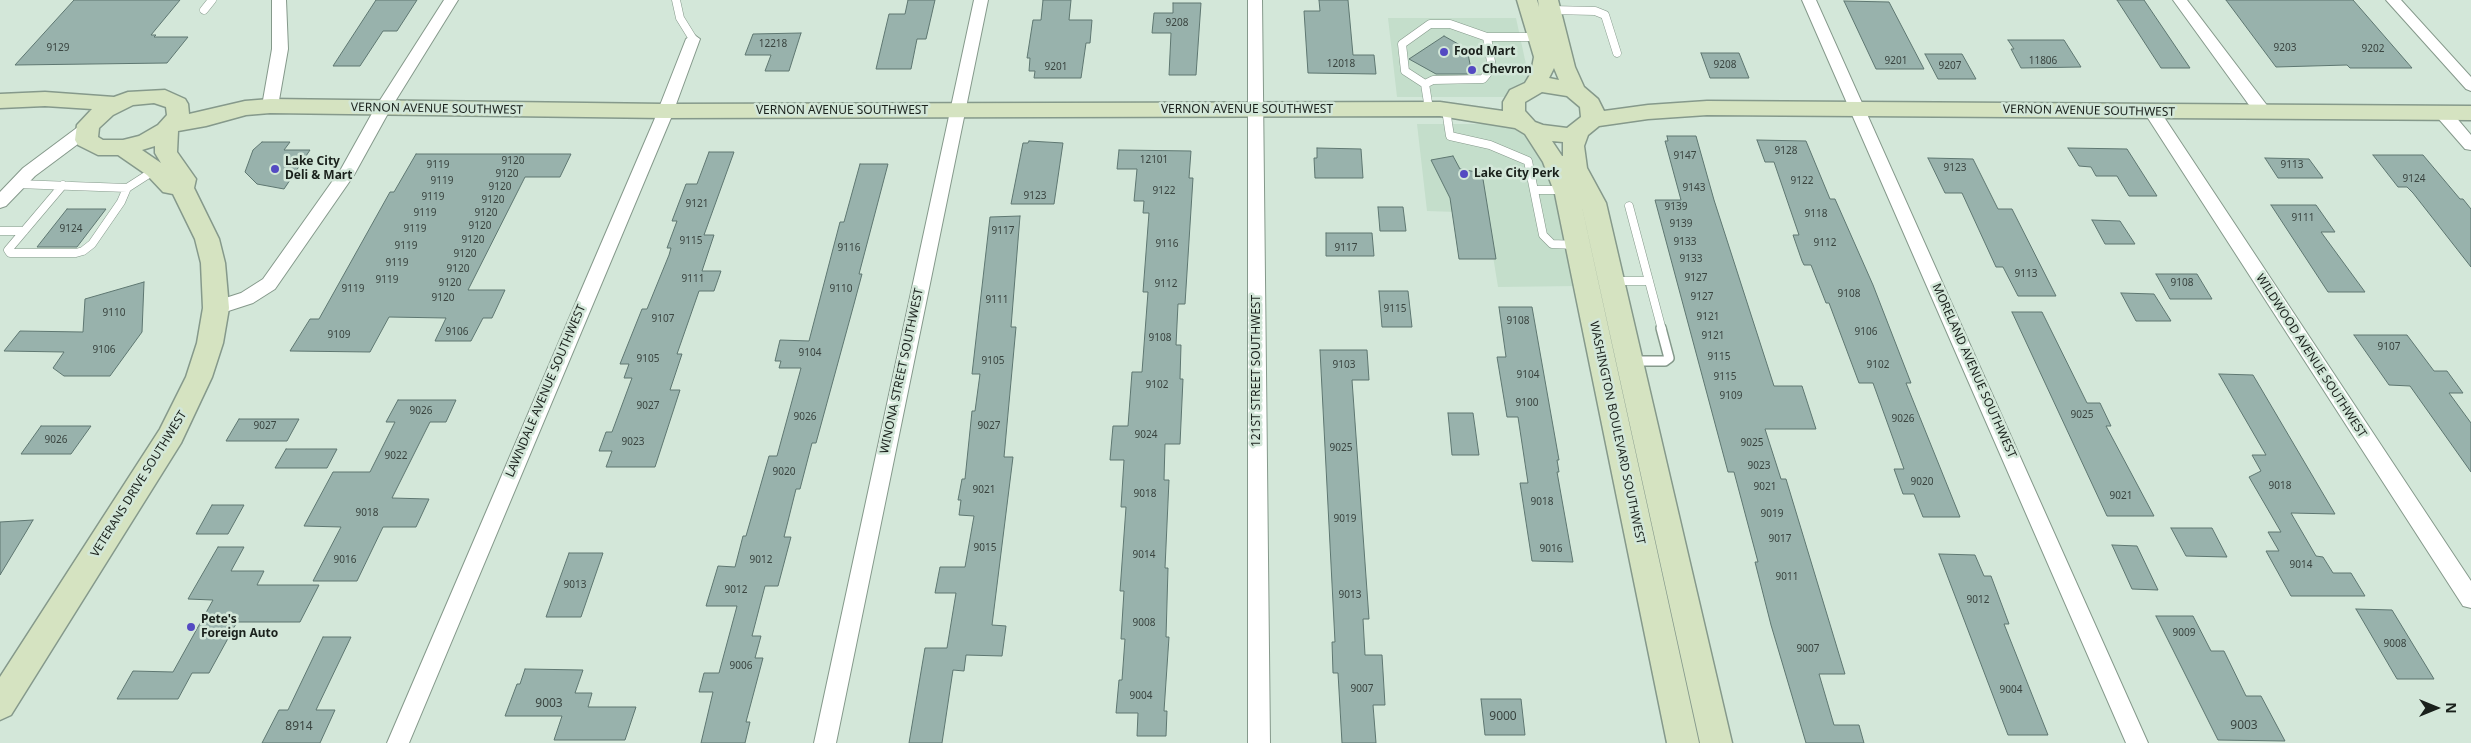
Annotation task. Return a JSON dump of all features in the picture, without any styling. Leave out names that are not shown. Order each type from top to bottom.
[{"type":"street","points":[[270,106],[280,49],[279,0]]},
{"type":"street","points":[[216,308],[247,298],[269,284],[348,171],[383,108],[451,0]]},
{"type":"street","name":"WINONA STREET SOUTHWEST","points":[[825,743],[956,111],[981,0]]},
{"type":"street","name":"121ST STREET SOUTHWEST","points":[[1255,0],[1259,743]]},
{"type":"street","points":[[1527,0],[1545,57],[1542,73],[1514,102],[1514,111],[1528,126],[1553,135],[1585,126]]},
{"type":"street","name":"MORELAND AVENUE SOUTHWEST","points":[[1809,0],[1859,109],[2137,743]]},
{"type":"street","points":[[2180,0],[2263,112]]},
{"type":"street","points":[[2393,0],[2471,86]]},
{"type":"street","points":[[1549,5],[1564,67],[1579,94],[1590,104],[1593,112],[1573,146],[1575,168],[1594,203],[1716,743]]},
{"type":"street","name":"LAWNDALE AVENUE SOUTHWEST","points":[[398,743],[665,111],[692,39]]},
{"type":"street","points":[[1526,91],[1551,85],[1579,94]]},
{"type":"street","name":"VERNON AVENUE SOUTHWEST","points":[[1438,110],[1526,91]]},
{"type":"street","name":"VERNON AVENUE SOUTHWEST","points":[[1579,94],[1629,103],[1684,103],[1707,108]]},
{"type":"street","points":[[0,202],[38,164],[114,104],[154,96],[165,97],[172,119],[147,141],[123,148],[98,147],[78,150],[38,164]]},
{"type":"street","points":[[2,101],[20,98],[114,104]]},
{"type":"street","points":[[2,101],[55,110],[88,126]]},
{"type":"street","name":"VERNON AVENUE SOUTHWEST","points":[[172,119],[206,119],[245,108],[270,106],[665,111],[1438,110],[1489,115],[1528,126]]},
{"type":"street","name":"VERNON AVENUE SOUTHWEST","points":[[1585,126],[1648,112],[1688,111],[1707,108],[2471,113]]},
{"type":"street","name":"WILDWOOD AVENUE SOUTHWEST","points":[[2152,112],[2471,599]]},
{"type":"street","points":[[2443,113],[2471,145]]},
{"type":"street","name":"VETERANS DRIVE SOUTHWEST","points":[[0,705],[171,435],[200,377],[210,343],[216,308],[213,263],[208,239],[182,188],[184,179],[166,153],[172,119]]},
{"type":"street","points":[[88,126],[86,140],[98,147]]},
{"type":"street","name":"WASHINGTON BOULEVARD SOUTHWEST","points":[[1528,126],[1554,162],[1566,190],[1683,743]]},
{"type":"street","points":[[123,148],[155,170],[171,186],[182,188]]},
{"type":"lane","points":[[204,10],[212,0]]},
{"type":"lane","points":[[676,0],[680,18],[692,39]]},
{"type":"lane","points":[[1549,5],[1605,14],[1617,53]]},
{"type":"lane","points":[[1538,37],[1487,38],[1450,24],[1430,24],[1402,44],[1405,71],[1425,84],[1450,136],[1490,145],[1528,161],[1543,235],[1552,244],[1578,245]]},
{"type":"lane","points":[[1425,84],[1433,80],[1483,79],[1492,68],[1487,38]]},
{"type":"lane","points":[[63,185],[8,250],[10,253],[76,253],[83,251],[92,244],[121,202],[128,188],[155,170]]},
{"type":"lane","points":[[16,184],[128,188]]},
{"type":"lane","points":[[1534,190],[1566,190]]},
{"type":"lane","points":[[1629,206],[1669,358],[1665,361],[1630,361]]},
{"type":"lane","points":[[0,231],[24,231]]},
{"type":"lane","points":[[1612,281],[1649,281]]},
{"type":"shaded area","points":[[1388,18],[1516,18],[1533,97],[1397,97]]},
{"type":"shaded area","points":[[1417,124],[1523,124],[1544,140],[1577,286],[1498,287],[1486,213],[1427,211]]},
{"type":"building","points":[[74,0],[180,0],[151,35],[156,35],[154,37],[188,37],[167,63],[15,65]]},
{"type":"building","points":[[376,0],[417,0],[397,31],[383,31],[360,66],[333,66]]},
{"type":"building","points":[[908,0],[935,0],[926,39],[917,39],[911,69],[876,69],[889,14],[905,14]]},
{"type":"building","points":[[1043,0],[1071,0],[1069,20],[1092,20],[1090,43],[1086,43],[1081,78],[1034,78],[1035,71],[1029,71],[1030,58],[1027,58],[1033,20],[1041,20]]},
{"type":"building","points":[[1319,0],[1348,0],[1353,55],[1374,55],[1376,74],[1308,73],[1304,11],[1320,11]]},
{"type":"building","points":[[2117,0],[2144,0],[2190,68],[2161,68]]},
{"type":"building","points":[[2226,0],[2353,0],[2412,68],[2350,68],[2347,65],[2276,67]]},
{"type":"building","points":[[1844,1],[1889,2],[1924,69],[1876,69]]},
{"type":"building","points":[[1173,3],[1201,3],[1196,75],[1169,75],[1171,33],[1152,33],[1154,13],[1173,13]]},
{"type":"building","points":[[801,33],[789,71],[765,71],[771,55],[745,55],[753,34]]},
{"type":"building","points":[[1444,36],[1467,49],[1472,74],[1436,74],[1409,59]]},
{"type":"building","points":[[2008,40],[2064,40],[2081,67],[2021,68],[2011,49],[2014,49]]},
{"type":"building","points":[[1701,53],[1739,53],[1749,78],[1710,78]]},
{"type":"building","points":[[1925,54],[1962,54],[1976,79],[1938,79]]},
{"type":"building","points":[[1667,136],[1696,136],[1714,200],[1774,386],[1802,386],[1816,429],[1765,429],[1781,479],[1786,479],[1845,674],[1819,674],[1834,725],[1859,725],[1864,743],[1806,743],[1771,625],[1755,562],[1758,562],[1734,472],[1728,472],[1655,200],[1681,200],[1665,141],[1668,141]]},
{"type":"building","points":[[1757,140],[1806,141],[1830,199],[1835,199],[1873,285],[1911,383],[1906,383],[1960,517],[1923,517],[1914,494],[1903,494],[1894,469],[1904,469],[1873,383],[1859,383],[1829,303],[1826,303],[1811,265],[1804,265],[1802,261],[1793,235],[1799,235],[1774,162],[1765,162]]},
{"type":"building","points":[[1029,141],[1063,143],[1054,204],[1011,204],[1023,143],[1028,143]]},
{"type":"building","points":[[262,142],[290,142],[284,150],[310,150],[284,189],[257,184],[245,172],[253,150]]},
{"type":"building","points":[[1317,148],[1361,149],[1363,178],[1315,178],[1314,158],[1317,158]]},
{"type":"building","points":[[2068,148],[2127,149],[2157,196],[2129,196],[2117,176],[2096,176],[2091,167],[2079,166]]},
{"type":"building","points":[[1119,150],[1191,151],[1189,178],[1193,178],[1185,304],[1178,304],[1176,345],[1181,345],[1180,379],[1183,379],[1180,444],[1165,444],[1164,480],[1169,480],[1165,568],[1168,568],[1166,637],[1169,637],[1164,711],[1167,711],[1166,736],[1137,736],[1138,713],[1116,713],[1119,680],[1122,680],[1125,639],[1121,639],[1124,591],[1120,591],[1126,507],[1121,507],[1124,460],[1110,460],[1113,426],[1128,426],[1132,372],[1142,372],[1148,292],[1143,292],[1149,213],[1143,213],[1144,201],[1134,201],[1137,169],[1117,169]]},
{"type":"building","points":[[709,152],[734,152],[704,235],[714,235],[702,271],[721,271],[714,291],[699,291],[677,354],[682,354],[670,390],[680,390],[655,467],[606,467],[612,451],[599,451],[606,432],[612,432],[632,378],[624,378],[629,364],[620,364],[642,309],[647,309],[669,255],[671,248],[667,248],[677,221],[672,221],[686,184],[697,184]]},
{"type":"building","points":[[416,154],[571,154],[560,177],[525,177],[468,290],[505,290],[492,318],[483,318],[471,341],[435,341],[446,318],[389,317],[370,352],[290,351],[310,319],[319,319],[390,192],[394,192]]},
{"type":"building","points":[[2373,155],[2423,155],[2460,199],[2463,199],[2471,209],[2471,267],[2413,193],[2407,187],[2398,187]]},
{"type":"building","points":[[1453,156],[1460,169],[1482,173],[1496,259],[1459,259],[1450,198],[1431,160]]},
{"type":"building","points":[[1928,158],[1973,159],[1998,209],[2012,209],[2056,296],[2018,296],[2003,267],[1996,267],[1962,193],[1945,193]]},
{"type":"building","points":[[2265,158],[2309,159],[2323,178],[2278,178]]},
{"type":"building","points":[[860,164],[888,164],[859,274],[862,274],[816,443],[812,443],[800,489],[796,489],[784,537],[791,537],[778,586],[765,586],[752,636],[761,636],[755,658],[763,658],[746,722],[750,722],[745,743],[701,743],[713,692],[699,692],[704,673],[719,673],[737,606],[706,606],[718,566],[735,567],[769,456],[777,456],[801,368],[779,368],[781,361],[775,361],[780,340],[809,341],[840,222],[844,222]]},
{"type":"building","points":[[2271,205],[2316,205],[2335,232],[2321,232],[2365,292],[2328,292]]},
{"type":"building","points":[[1378,207],[1403,207],[1406,231],[1380,231]]},
{"type":"building","points":[[67,209],[106,209],[77,247],[37,247]]},
{"type":"building","points":[[1020,216],[1011,327],[1016,327],[1004,457],[1013,457],[992,625],[1006,626],[1002,656],[966,655],[964,671],[953,670],[942,743],[909,743],[925,648],[947,648],[956,593],[935,593],[940,567],[965,567],[974,516],[959,515],[961,500],[958,500],[962,479],[965,479],[972,411],[975,411],[980,374],[972,374],[990,217]]},
{"type":"building","points":[[2092,220],[2120,221],[2135,244],[2105,244]]},
{"type":"building","points":[[1326,233],[1372,233],[1374,256],[1326,256]]},
{"type":"building","points":[[2156,274],[2197,274],[2212,299],[2170,299]]},
{"type":"building","points":[[144,282],[142,332],[110,376],[64,376],[53,368],[64,352],[4,351],[20,331],[83,332],[85,299]]},
{"type":"building","points":[[1379,291],[1408,291],[1412,327],[1382,327]]},
{"type":"building","points":[[2121,293],[2154,294],[2171,321],[2136,321]]},
{"type":"building","points":[[1499,307],[1532,307],[1559,460],[1557,460],[1559,472],[1557,472],[1573,562],[1532,561],[1520,483],[1528,483],[1518,417],[1507,417],[1497,357],[1506,357]]},
{"type":"building","points":[[2012,312],[2042,312],[2087,403],[2100,403],[2111,426],[2106,426],[2154,516],[2107,516]]},
{"type":"building","points":[[2354,335],[2407,335],[2434,371],[2447,371],[2463,393],[2449,393],[2471,423],[2471,472],[2410,386],[2389,385]]},
{"type":"building","points":[[1320,350],[1367,350],[1369,380],[1352,380],[1369,619],[1363,619],[1365,655],[1382,655],[1385,705],[1373,705],[1376,743],[1342,743],[1338,673],[1333,673],[1332,642],[1335,642]]},
{"type":"building","points":[[2219,374],[2253,375],[2335,514],[2291,513],[2316,556],[2323,557],[2333,573],[2351,573],[2365,596],[2291,596],[2266,551],[2279,551],[2268,532],[2281,532],[2249,477],[2261,471],[2252,455],[2266,455]]},
{"type":"building","points":[[398,400],[456,400],[446,422],[430,422],[392,498],[429,499],[416,527],[383,527],[357,581],[313,581],[341,527],[304,526],[333,472],[370,472],[395,422],[386,422]]},
{"type":"building","points":[[1448,413],[1473,413],[1479,455],[1452,455]]},
{"type":"building","points":[[239,419],[299,419],[287,441],[226,441]]},
{"type":"building","points":[[41,426],[91,426],[71,454],[21,454]]},
{"type":"building","points":[[286,449],[337,449],[327,468],[275,468]]},
{"type":"building","points":[[212,505],[244,505],[228,534],[196,534]]},
{"type":"building","points":[[33,520],[26,532],[0,575],[0,522]]},
{"type":"building","points":[[2171,528],[2212,528],[2227,557],[2186,556]]},
{"type":"building","points":[[2112,545],[2137,546],[2158,590],[2132,589]]},
{"type":"building","points":[[218,547],[244,547],[231,571],[264,571],[257,585],[319,585],[300,622],[237,622],[209,673],[192,673],[178,699],[117,699],[133,671],[173,672],[213,600],[188,599]]},
{"type":"building","points":[[569,553],[603,553],[581,617],[546,617]]},
{"type":"building","points":[[1939,554],[1975,555],[1984,576],[1991,576],[2009,624],[2004,624],[2048,735],[2008,735]]},
{"type":"building","points":[[2356,609],[2392,610],[2434,679],[2397,679]]},
{"type":"building","points":[[2156,616],[2193,616],[2211,651],[2224,651],[2246,696],[2261,696],[2285,741],[2218,740]]},
{"type":"building","points":[[323,637],[351,637],[316,710],[335,710],[320,743],[262,743],[279,710],[288,710]]},
{"type":"building","points":[[525,669],[583,670],[575,693],[592,693],[588,707],[636,707],[625,740],[554,740],[562,716],[505,716]]},
{"type":"building","points":[[1481,699],[1521,699],[1525,735],[1485,735]]},
{"type":"place","name":"Food Mart","points":[[1444,52]]},
{"type":"place","name":"Chevron","points":[[1472,70]]},
{"type":"place","name":"Lake City Deli & Mart","points":[[275,169]]},
{"type":"place","name":"Lake City Perk","points":[[1464,174]]},
{"type":"place","name":"Pete's Foreign Auto","points":[[191,627]]}]
